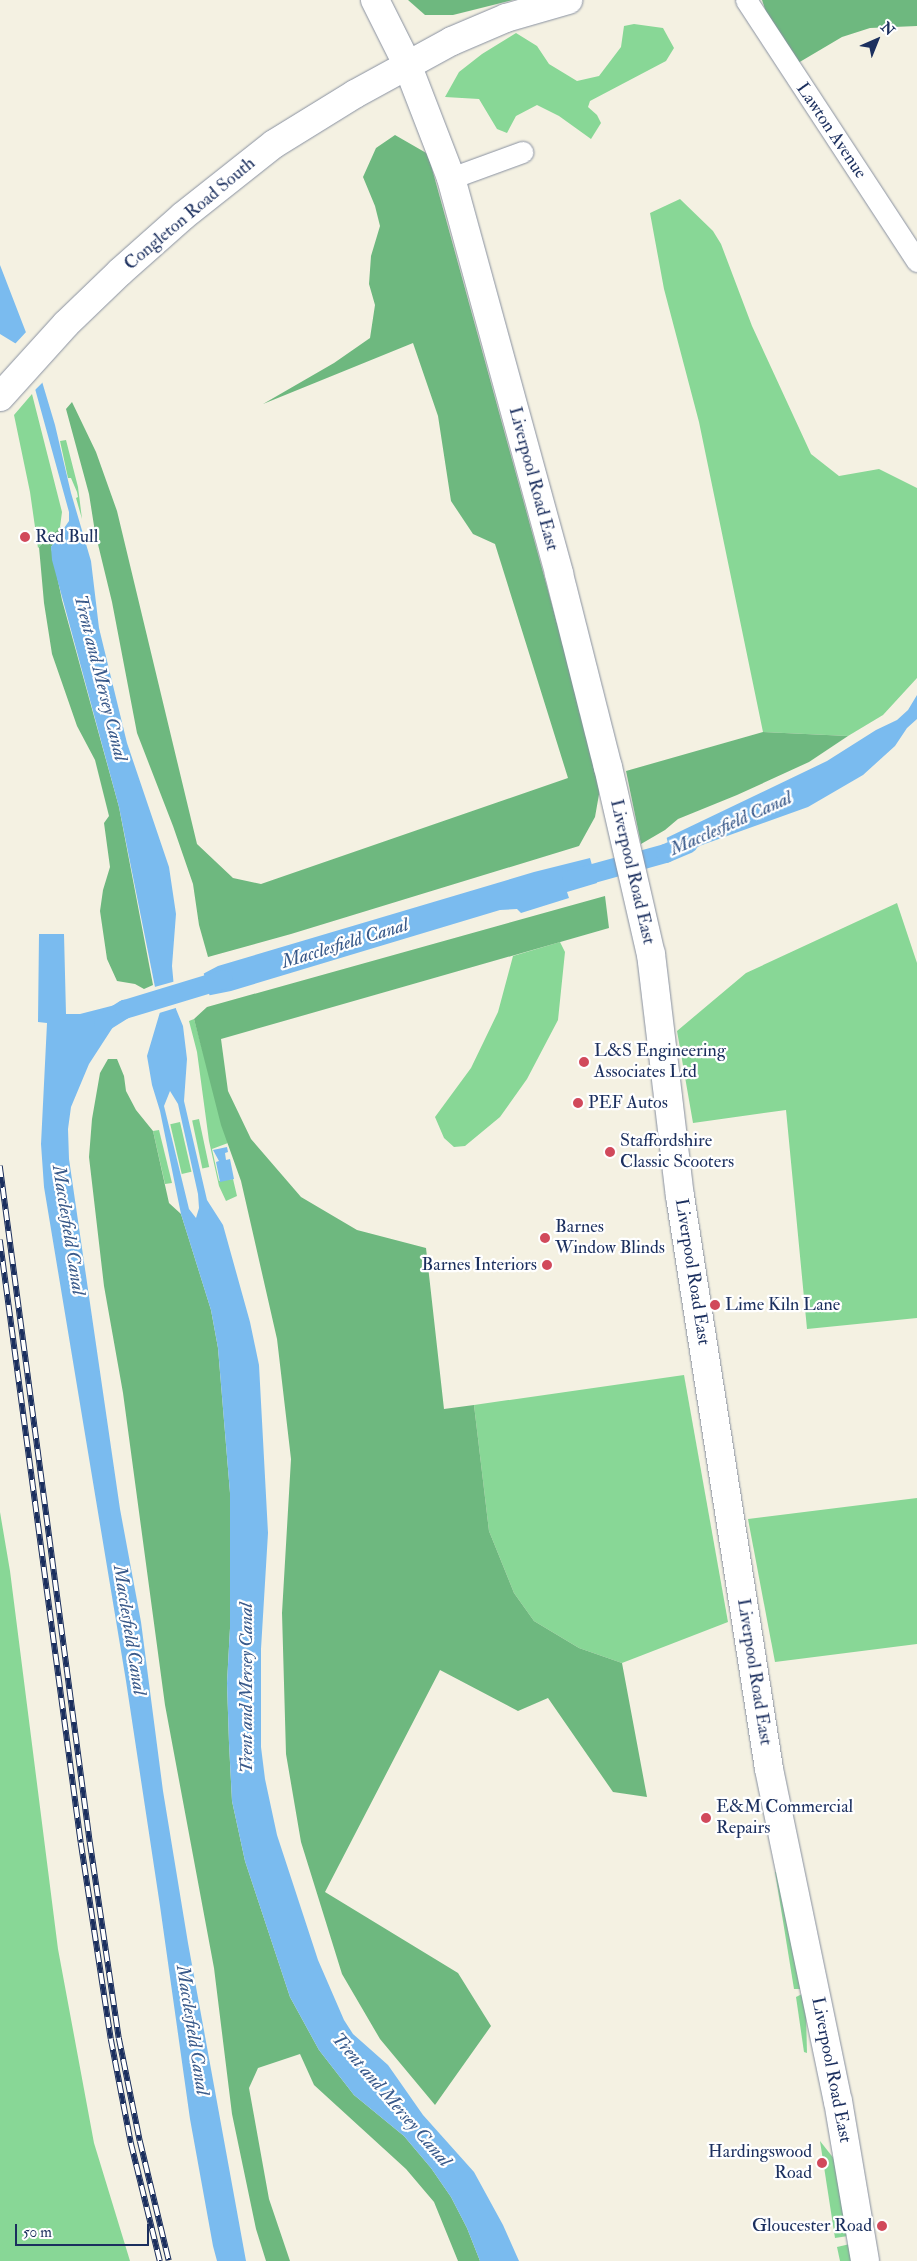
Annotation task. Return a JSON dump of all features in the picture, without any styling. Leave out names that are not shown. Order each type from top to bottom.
[{"type":"main road","name":"Liverpool Road East","points":[[375,0],[407,64],[451,178],[559,574],[608,767],[651,954],[680,1196],[769,1769],[838,2101],[865,2261]]},
{"type":"main road","name":"Congleton Road South","points":[[4,393],[44,348],[120,272],[176,222],[274,144],[407,64],[506,18],[568,0]]},
{"type":"street","name":"Lawton Avenue","points":[[746,0],[917,261]]},
{"type":"street","points":[[451,178],[522,152]]},
{"type":"green space","points":[[408,0],[513,0],[453,15],[425,15]]},
{"type":"green space","points":[[762,0],[917,0],[917,26],[870,28],[842,37],[798,63],[768,18]]},
{"type":"green space","points":[[634,24],[663,28],[674,48],[666,61],[590,101],[588,107],[597,115],[601,123],[591,139],[559,116],[537,105],[516,116],[507,133],[497,129],[479,99],[445,97],[459,72],[482,54],[516,33],[537,46],[549,64],[577,81],[599,76],[621,47],[624,26]]},
{"type":"green space","points":[[395,135],[428,154],[601,783],[595,817],[579,846],[291,934],[208,957],[199,925],[193,884],[137,733],[112,602],[95,532],[89,494],[66,409],[72,402],[96,452],[117,511],[197,844],[233,878],[261,884],[568,778],[495,544],[473,534],[451,501],[438,416],[413,343],[263,404],[334,363],[370,338],[375,305],[369,284],[371,256],[380,226],[375,206],[363,177],[376,148]]},
{"type":"green space","points":[[680,199],[713,231],[721,244],[752,326],[811,454],[839,476],[879,469],[917,488],[917,678],[883,715],[848,736],[763,732],[699,422],[664,289],[650,213]]},
{"type":"green space","points":[[32,394],[62,512],[60,527],[38,548],[30,492],[14,415]]},
{"type":"green space","points":[[66,440],[78,487],[82,519],[76,498],[78,497],[77,492],[71,478],[68,478],[60,441]]},
{"type":"green space","points":[[60,527],[65,528],[51,547],[62,600],[119,807],[153,985],[144,989],[135,984],[117,981],[107,959],[100,911],[103,890],[110,867],[104,823],[109,816],[95,760],[77,726],[52,654],[44,603],[39,547]]},
{"type":"green space","points":[[763,732],[848,736],[809,762],[737,795],[678,819],[665,830],[641,844],[626,771]]},
{"type":"green space","points":[[605,896],[609,928],[221,1039],[228,1091],[251,1139],[301,1197],[357,1230],[426,1248],[444,1409],[474,1405],[489,1531],[514,1593],[534,1621],[579,1648],[622,1663],[647,1797],[613,1792],[548,1698],[518,1711],[440,1670],[325,1892],[458,1973],[491,2026],[435,2105],[380,2039],[342,1974],[301,1842],[286,1754],[282,1613],[291,1459],[277,1339],[241,1181],[221,1125],[194,1019],[207,1007]]},
{"type":"green space","points":[[897,903],[917,963],[917,1318],[807,1329],[786,1110],[693,1123],[677,1031],[746,973]]},
{"type":"green space","points":[[560,942],[565,952],[558,1020],[527,1079],[500,1117],[465,1146],[454,1147],[444,1138],[435,1117],[471,1068],[498,1012],[513,956]]},
{"type":"green space","points":[[194,1019],[228,1143],[212,1149],[219,1181],[233,1179],[237,1196],[226,1201],[219,1186],[209,1141],[197,1052],[189,1021]]},
{"type":"green space","points":[[108,1059],[117,1059],[124,1076],[126,1091],[136,1110],[153,1131],[169,1203],[181,1214],[211,1310],[218,1348],[230,1493],[230,1628],[227,1683],[232,1801],[245,1861],[290,1997],[319,2050],[354,2095],[404,2136],[431,2168],[451,2197],[467,2228],[480,2261],[458,2261],[434,2202],[406,2169],[314,2085],[300,2054],[258,2068],[249,2088],[269,2199],[290,2261],[266,2261],[256,2229],[232,2114],[214,1968],[165,1705],[123,1393],[104,1286],[89,1157],[92,1119],[100,1073]]},
{"type":"green space","points":[[199,1119],[209,1167],[202,1168],[192,1120]]},
{"type":"green space","points":[[180,1122],[191,1172],[182,1174],[170,1124]]},
{"type":"green space","points":[[159,1130],[172,1183],[165,1184],[153,1131]]},
{"type":"green space","points":[[684,1375],[728,1622],[622,1663],[579,1648],[534,1621],[514,1593],[489,1531],[474,1405]]},
{"type":"green space","points":[[917,1498],[917,1644],[775,1662],[748,1519]]},
{"type":"green space","points":[[0,1512],[10,1571],[58,1949],[94,2143],[130,2261],[0,2261]]},
{"type":"green space","points":[[779,1871],[802,1989],[794,1989],[775,1872]]},
{"type":"green space","points":[[804,1993],[807,2053],[804,2052],[796,1997]]},
{"type":"green space","points":[[820,2141],[835,2160],[848,2236],[835,2238]]},
{"type":"green space","points":[[850,2244],[853,2261],[840,2261],[837,2247]]},
{"type":"water","name":"Trent and Mersey Canal","points":[[0,265],[32,348],[55,425],[71,493],[91,561],[99,628],[127,743],[169,867],[176,914],[172,966],[176,1009],[183,1026],[187,1059],[184,1101],[207,1200],[223,1225],[250,1322],[259,1365],[268,1533],[261,1649],[261,1747],[265,1779],[277,1835],[318,1960],[344,2020],[353,2034],[388,2065],[423,2115],[474,2172],[503,2225],[519,2261],[480,2261],[467,2228],[451,2197],[431,2168],[404,2136],[354,2095],[319,2050],[290,1997],[245,1861],[232,1801],[227,1683],[230,1628],[230,1493],[218,1348],[211,1310],[181,1214],[160,1111],[152,1085],[147,1056],[160,1012],[119,807],[52,560],[51,547],[69,521],[69,512],[26,356],[18,345],[0,334]],"holes":[[[170,1091],[178,1104],[198,1194],[199,1208],[196,1218],[189,1209],[164,1106]]]},
{"type":"water","points":[[917,695],[917,719],[907,728],[895,746],[863,775],[808,807],[702,845],[667,861],[660,841],[827,761],[876,730],[897,720],[908,710]]},
{"type":"water","points":[[590,858],[597,883],[567,892],[569,898],[521,913],[517,909],[500,910],[231,991],[206,996],[199,976],[218,966],[534,872]]},
{"type":"water","points":[[39,934],[64,934],[66,1014],[80,1014],[119,1004],[124,1009],[124,1017],[113,1027],[89,1064],[71,1107],[68,1129],[69,1159],[120,1509],[141,1622],[163,1791],[188,1943],[246,2261],[217,2261],[213,2246],[190,2119],[126,1681],[44,1187],[41,1144],[47,1023],[38,1022]]},
{"type":"water","points":[[227,1147],[228,1152],[225,1153],[226,1160],[230,1159],[234,1179],[220,1182],[216,1162],[219,1161],[213,1150]]},
{"type":"pier","points":[[27,331],[44,381],[33,392],[23,357],[14,345]]},
{"type":"pier","points":[[666,835],[672,861],[667,863],[658,841]]},
{"type":"pier","points":[[203,971],[210,997],[204,998],[196,986],[197,975]]},
{"type":"pier","points":[[176,981],[179,1007],[156,1014],[151,988]]},
{"type":"waterway","name":"Macclesfield Canal","points":[[571,879],[665,853],[688,843]]},
{"type":"waterway","name":"Macclesfield Canal","points":[[103,1022],[124,1009],[223,979]]},
{"type":"railway","points":[[0,1166],[90,1842],[119,2038],[140,2141],[169,2261]]},
{"type":"railway","points":[[0,1240],[81,1843],[111,2039],[131,2143],[160,2261]]},
{"type":"place","name":"Red Bull","points":[[25,537]]},
{"type":"place","name":"L&S Engineering Associates Ltd","points":[[584,1062]]},
{"type":"place","name":"PEF Autos","points":[[578,1103]]},
{"type":"place","name":"Staffordshire Classic Scooters","points":[[610,1152]]},
{"type":"place","name":"Barnes Window Blinds","points":[[545,1238]]},
{"type":"place","name":"Barnes Interiors","points":[[547,1265]]},
{"type":"place","name":"Lime Kiln Lane","points":[[715,1305]]},
{"type":"place","name":"E&M Commercial Repairs","points":[[706,1818]]},
{"type":"place","name":"Hardingswood Road","points":[[822,2163]]},
{"type":"place","name":"Gloucester Road","points":[[882,2226]]}]
